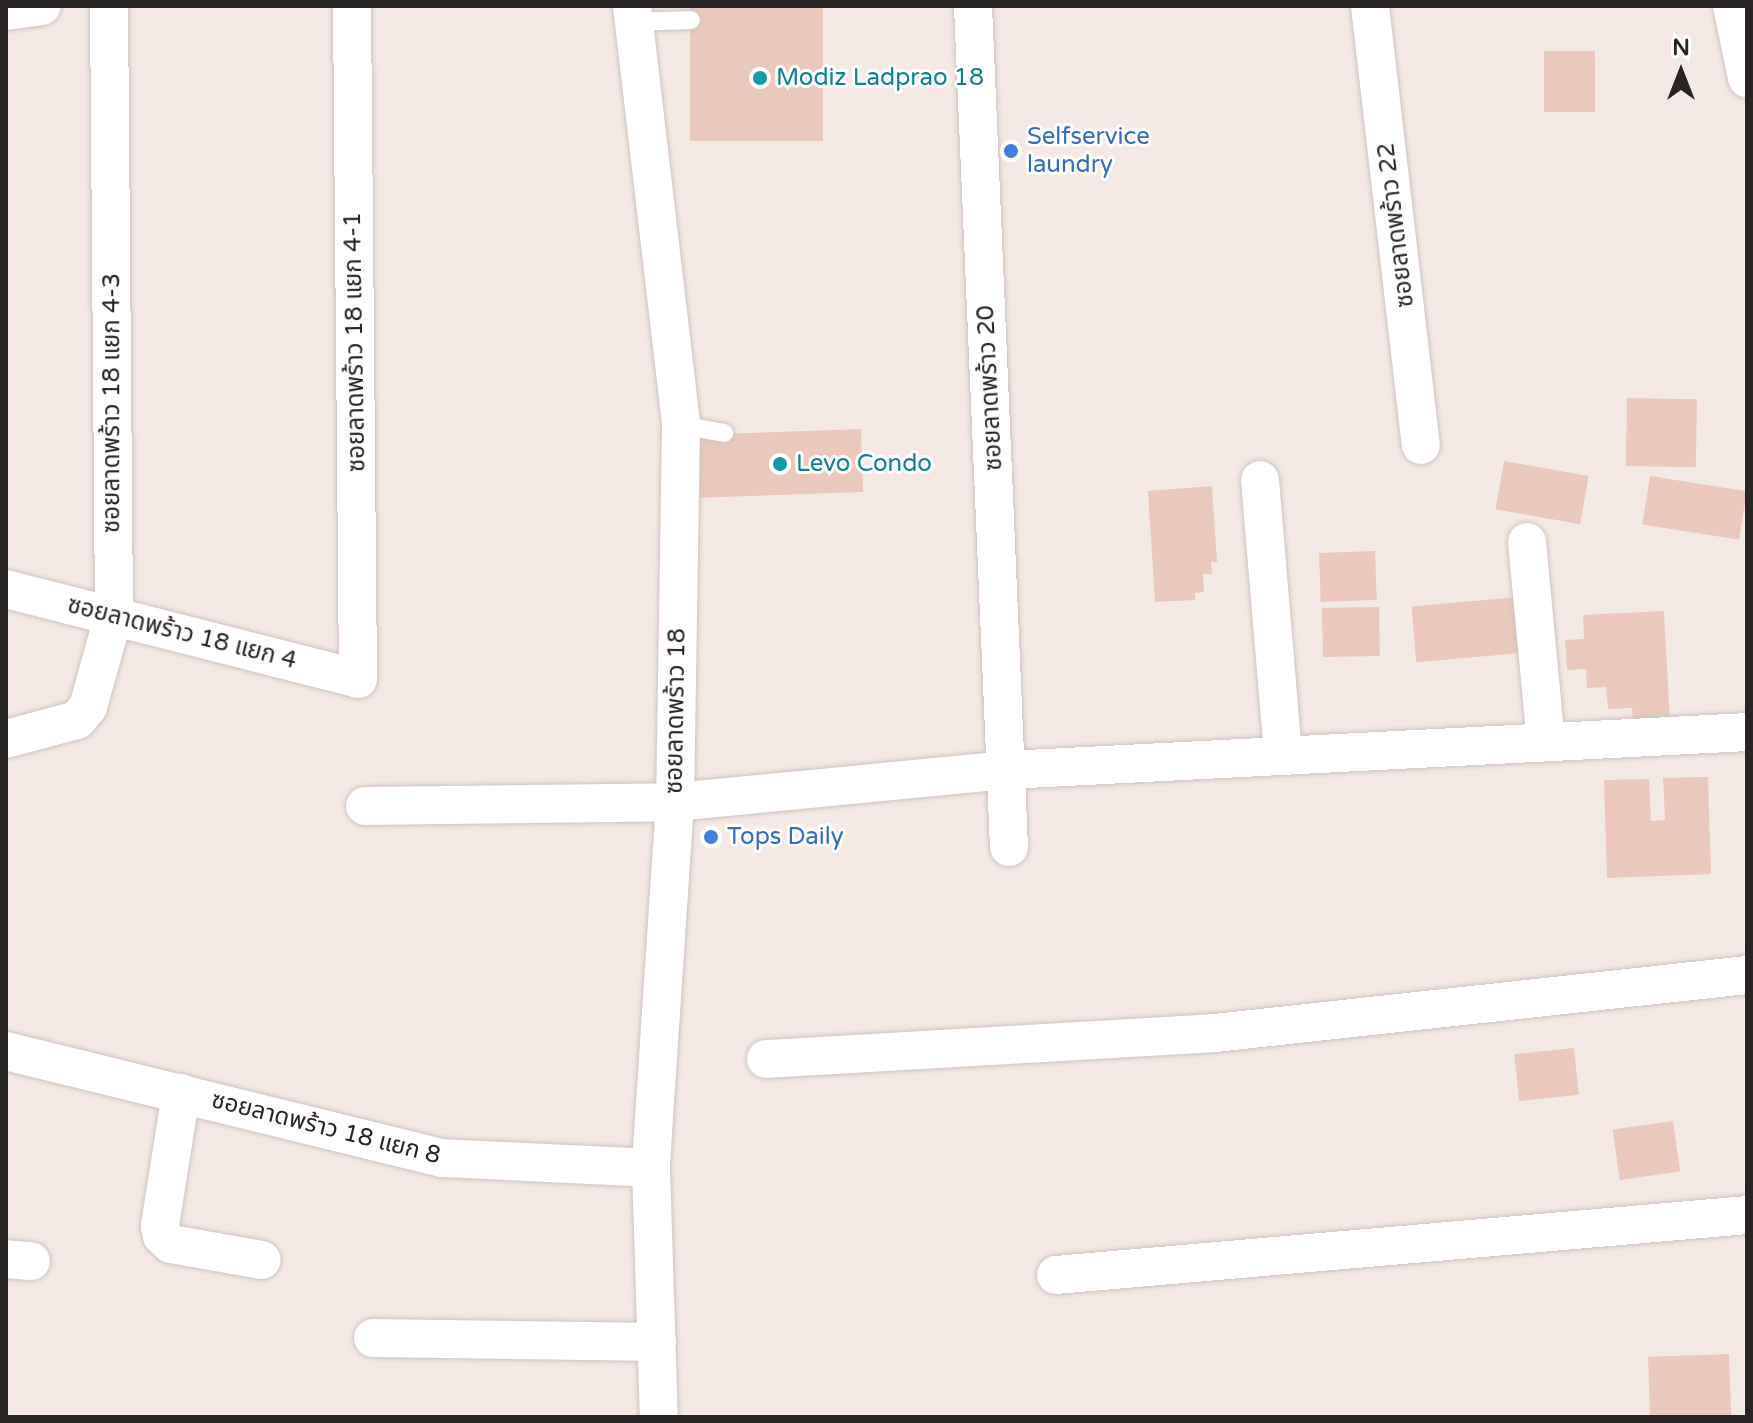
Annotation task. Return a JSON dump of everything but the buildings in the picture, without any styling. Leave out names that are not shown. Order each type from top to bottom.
[{"type":"street","points":[[6,11],[42,6]]},
{"type":"street","name":"ซอยลาดพร้าว 18 แยก 4-3","points":[[6,739],[77,720],[88,707],[114,614],[109,6]]},
{"type":"street","name":"ซอยลาดพร้าว 18 แยก 4-1","points":[[352,6],[358,679]]},
{"type":"street","name":"ซอยลาดพร้าว 20","points":[[973,6],[1009,847]]},
{"type":"street","name":"ซอยลาดพร้าว 22","points":[[1370,6],[1421,445]]},
{"type":"street","points":[[1732,6],[1747,78]]},
{"type":"street","name":"ซอยลาดพร้าว 18","points":[[633,14],[681,425],[675,802],[651,1168],[659,1417]]},
{"type":"street","points":[[1260,480],[1283,755]]},
{"type":"street","points":[[1527,542],[1546,742]]},
{"type":"street","name":"ซอยลาดพร้าว 18 แยก 4","points":[[6,589],[114,614],[358,679]]},
{"type":"street","points":[[365,806],[675,802],[1008,770],[1747,732]]},
{"type":"street","points":[[766,1059],[1215,1033],[1747,975]]},
{"type":"street","name":"ซอยลาดพร้าว 18 แยก 8","points":[[6,1051],[442,1158],[651,1168]]},
{"type":"street","points":[[181,1093],[160,1226],[164,1240],[171,1244],[262,1260]]},
{"type":"street","points":[[1056,1275],[1747,1215]]},
{"type":"street","points":[[373,1338],[657,1342]]},
{"type":"lane","points":[[633,14],[691,20]]},
{"type":"lane","points":[[681,425],[724,433]]},
{"type":"place","name":"Modiz Ladprao 18","points":[[760,78]]},
{"type":"place","name":"Selfservice laundry","points":[[1011,151]]},
{"type":"place","name":"Levo Condo","points":[[780,464]]},
{"type":"place","name":"Tops Daily","points":[[711,837]]}]
